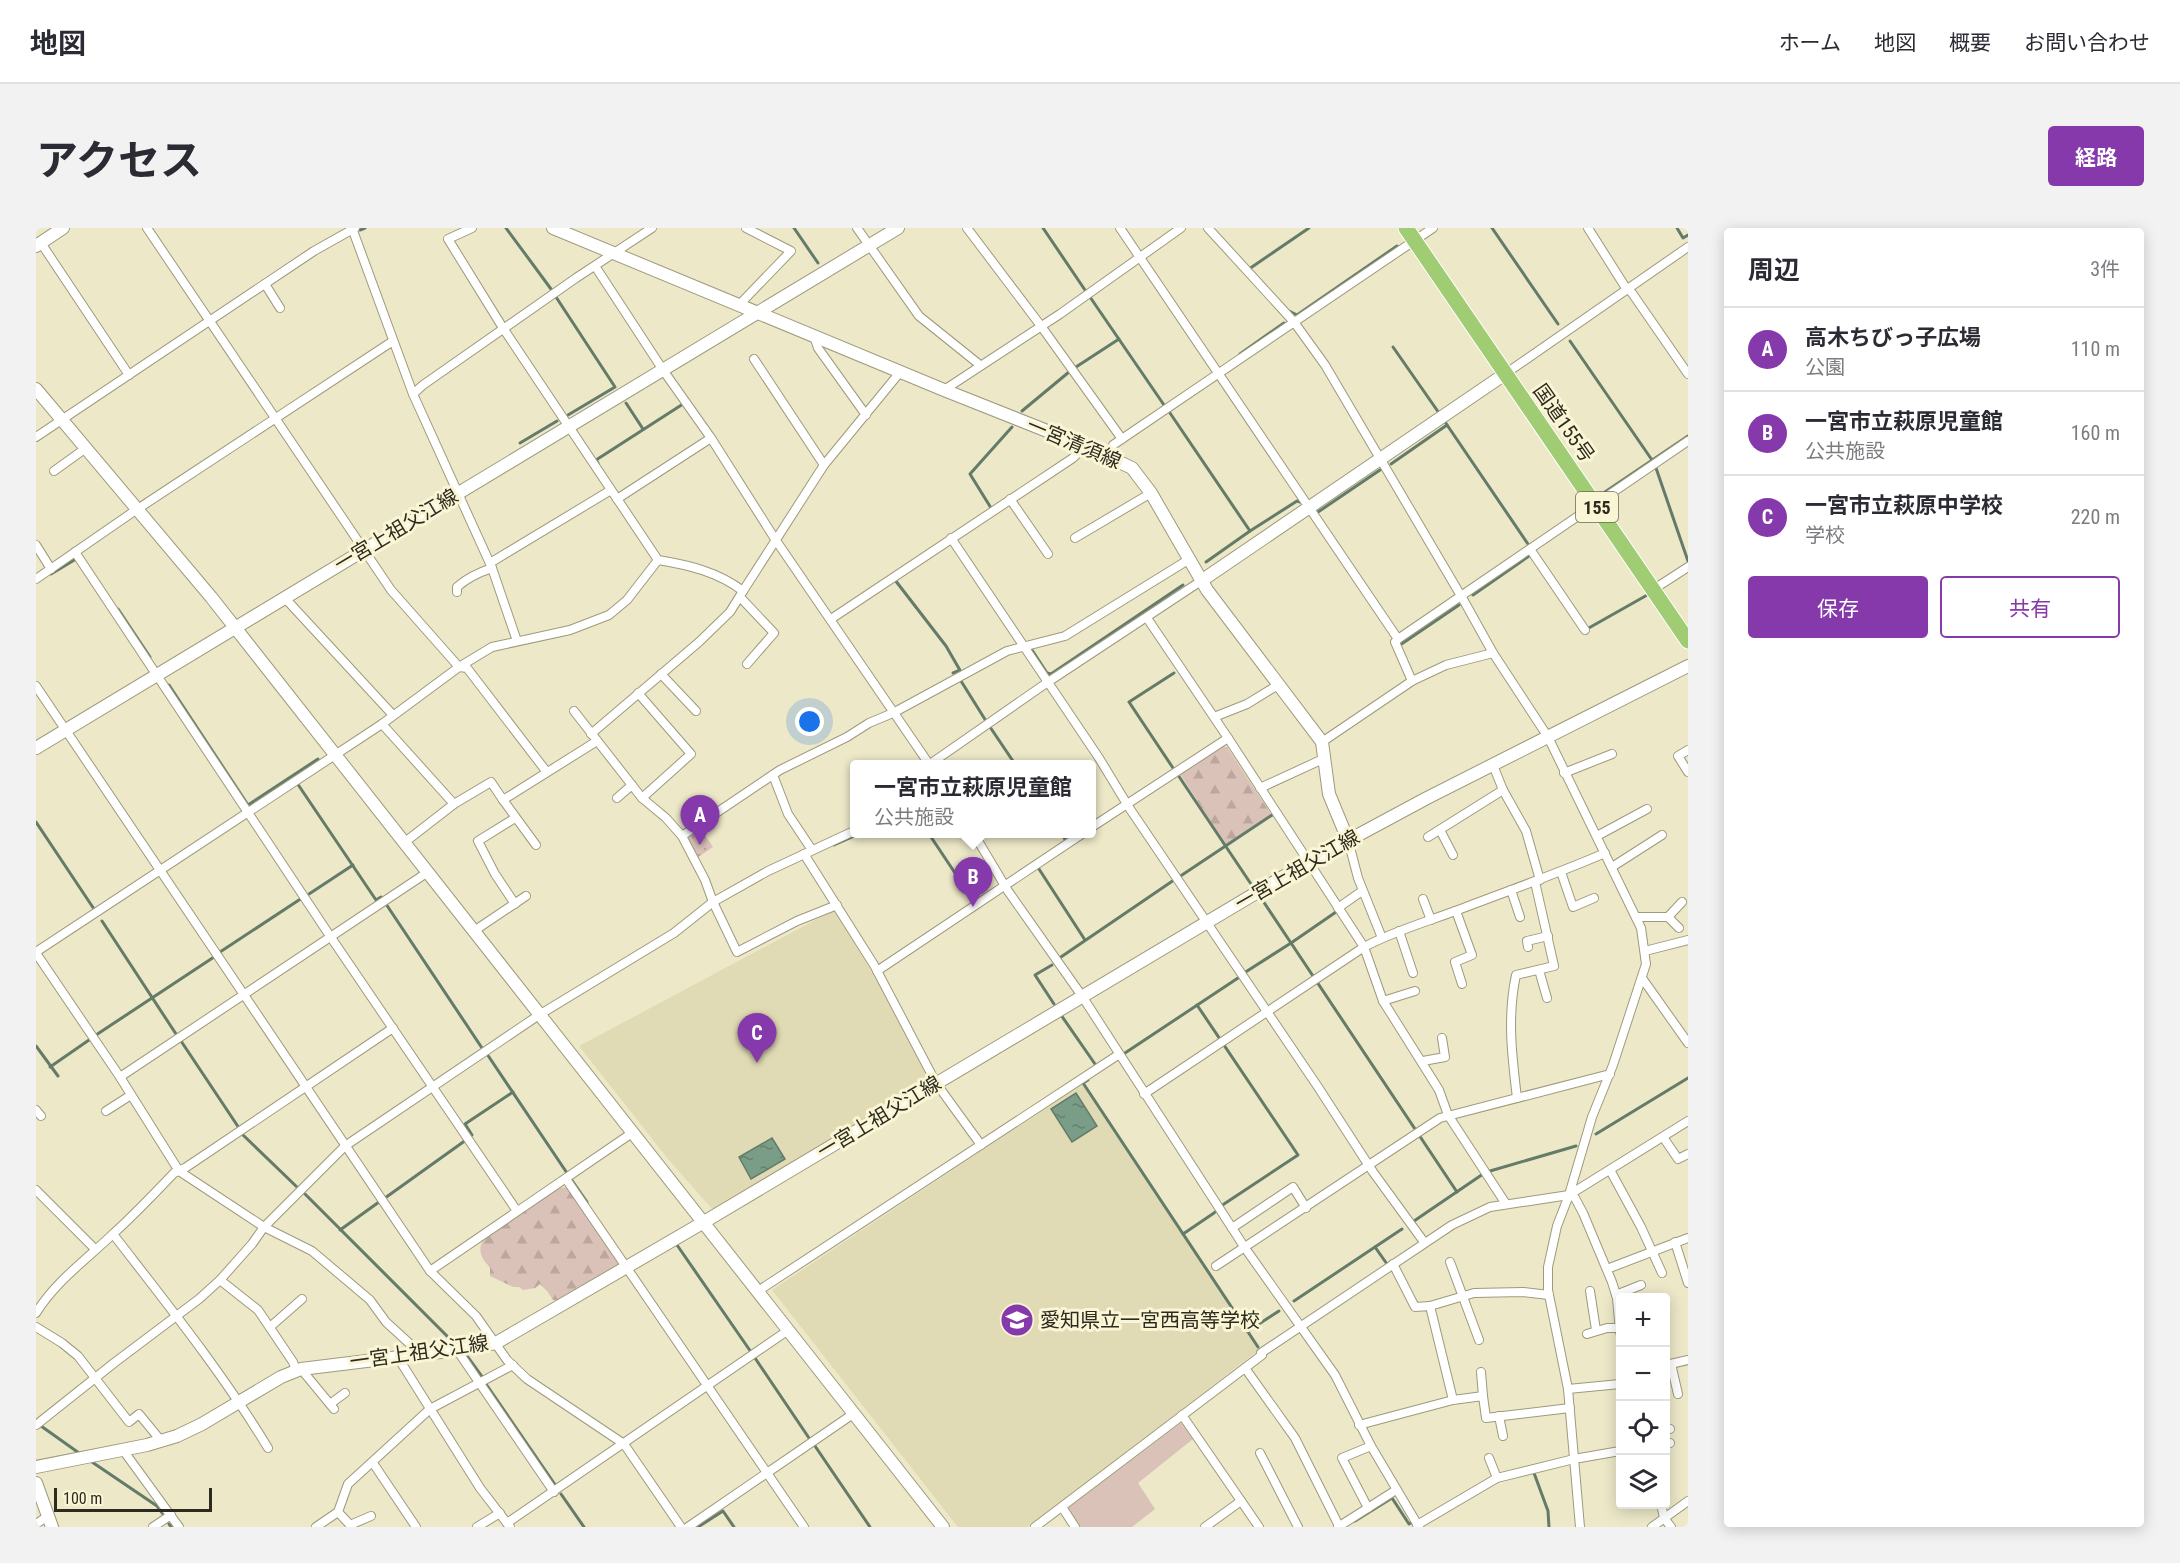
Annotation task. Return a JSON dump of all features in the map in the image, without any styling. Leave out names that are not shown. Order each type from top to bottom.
[{"type":"highway","name":"国道155号","points":[[1410,234],[1688,641]]},
{"type":"main road","points":[[38,244],[63,228]]},
{"type":"main road","name":"一宮清須線","points":[[553,228],[1085,446],[1132,468],[1151,494],[1200,581],[1322,742]]},
{"type":"main road","name":"一宮上祖父江線","points":[[36,748],[898,228]]},
{"type":"main road","points":[[1200,581],[1505,374]]},
{"type":"main road","points":[[36,389],[235,627],[943,1527]]},
{"type":"main road","name":"一宮上祖父江線","points":[[36,1467],[162,1442],[202,1424],[239,1400],[299,1369],[457,1350],[496,1342],[704,1222],[1308,862],[1688,666]]},
{"type":"main road","points":[[1322,742],[1329,794],[1348,840]]},
{"type":"main road","points":[[36,1483],[50,1522]]},
{"type":"street","points":[[147,228],[391,590],[459,667],[467,668],[546,771]]},
{"type":"street","points":[[472,228],[447,239],[503,328],[658,560],[707,571],[729,581],[774,633],[747,664]]},
{"type":"street","points":[[413,394],[503,328],[652,228]]},
{"type":"street","points":[[739,305],[791,251],[746,228]]},
{"type":"street","points":[[857,228],[919,316],[980,366]]},
{"type":"street","points":[[967,228],[1122,439]]},
{"type":"street","points":[[1120,228],[1398,639]]},
{"type":"street","points":[[944,390],[1041,326],[1181,228]]},
{"type":"street","points":[[1208,228],[1294,322],[1325,365],[1492,652],[1548,737],[1641,928],[1646,964],[1557,1226],[1548,1267],[1549,1295],[1569,1389],[1580,1527]]},
{"type":"street","points":[[1108,456],[1113,445],[1294,322],[1410,234],[1432,228]]},
{"type":"street","points":[[1588,228],[1688,374]]},
{"type":"street","points":[[36,437],[314,251],[353,229],[413,394],[491,566],[517,641]]},
{"type":"street","points":[[38,244],[129,375]]},
{"type":"street","points":[[1505,374],[1688,247]]},
{"type":"street","points":[[595,266],[711,438],[775,539],[926,760]]},
{"type":"street","points":[[264,284],[280,308]]},
{"type":"street","points":[[814,336],[818,348],[866,415]]},
{"type":"street","points":[[36,579],[136,510],[393,341]]},
{"type":"street","points":[[754,360],[824,465]]},
{"type":"street","points":[[503,800],[594,737],[638,693],[699,642],[730,612],[824,465],[902,371]]},
{"type":"street","points":[[617,499],[711,438]]},
{"type":"street","points":[[1412,681],[1395,642],[1398,639],[1688,441]]},
{"type":"street","points":[[831,619],[1073,458],[1085,446]]},
{"type":"street","points":[[54,471],[86,448]]},
{"type":"street","points":[[457,592],[457,587],[461,583],[611,490]]},
{"type":"street","points":[[1075,538],[1151,494]]},
{"type":"street","points":[[1010,499],[1048,554]]},
{"type":"street","points":[[951,538],[1266,1012],[1424,1242]]},
{"type":"street","points":[[36,545],[51,569]]},
{"type":"street","points":[[1530,549],[1585,630]]},
{"type":"street","points":[[75,552],[330,936],[517,1211]]},
{"type":"street","points":[[421,1354],[386,1322],[370,1300],[312,1251],[264,1227],[179,1171],[120,1077],[36,953],[247,811],[382,724],[392,714],[459,667],[492,648],[570,630],[609,615],[627,600],[658,560]]},
{"type":"street","points":[[682,837],[773,775],[810,754],[847,737],[868,723],[893,713],[1007,651],[1065,636],[1188,560]]},
{"type":"street","points":[[1654,589],[1688,567]]},
{"type":"street","points":[[937,760],[1048,682],[1200,581]]},
{"type":"street","points":[[284,597],[392,714]]},
{"type":"street","points":[[1147,618],[1364,947],[1383,1001],[1423,1061],[1439,1090],[1448,1115],[1506,1204]]},
{"type":"street","points":[[1322,742],[1412,681],[1446,665],[1492,652]]},
{"type":"street","points":[[661,674],[696,711]]},
{"type":"street","points":[[1214,717],[1246,704],[1278,685]]},
{"type":"street","points":[[36,686],[430,1270],[476,1316],[507,1360],[527,1379],[624,1444],[681,1527]]},
{"type":"street","points":[[638,693],[691,754],[642,798]]},
{"type":"street","points":[[574,711],[642,798],[666,818],[682,837],[705,880],[713,902],[738,952],[797,921],[837,904]]},
{"type":"street","points":[[382,724],[454,804]]},
{"type":"street","points":[[1096,824],[1228,738]]},
{"type":"street","points":[[1688,750],[1678,756],[1688,772]]},
{"type":"street","points":[[1564,773],[1612,754]]},
{"type":"street","points":[[1260,788],[1323,759]]},
{"type":"street","points":[[1493,765],[1503,790],[1526,831],[1554,966],[1516,975],[1512,992],[1510,1041],[1517,1098]]},
{"type":"street","points":[[773,775],[788,814],[808,852],[877,971],[936,1083],[981,1145]]},
{"type":"street","points":[[405,842],[454,804],[491,782],[514,818],[536,845]]},
{"type":"street","points":[[617,798],[632,785]]},
{"type":"street","points":[[1428,837],[1503,790]]},
{"type":"street","points":[[1597,836],[1647,809]]},
{"type":"street","points":[[514,818],[478,841],[495,874],[515,904]]},
{"type":"street","points":[[1440,830],[1454,855]]},
{"type":"street","points":[[36,1425],[220,1280],[264,1227],[345,1146],[540,1015],[674,933],[713,902],[768,871],[850,833]]},
{"type":"street","points":[[1612,867],[1662,835]]},
{"type":"street","points":[[977,838],[1005,885],[1082,996],[1245,1248],[1335,1375],[1359,1425],[1418,1526],[1497,1478],[1574,1459],[1616,1452]]},
{"type":"street","points":[[877,971],[1076,838]]},
{"type":"street","points":[[1348,840],[1362,891],[1382,938]]},
{"type":"street","points":[[1144,1094],[1364,947],[1399,931],[1538,881],[1605,853]]},
{"type":"street","points":[[120,1077],[428,872]]},
{"type":"street","points":[[1561,872],[1573,907],[1594,898]]},
{"type":"street","points":[[1511,890],[1520,917]]},
{"type":"street","points":[[1338,908],[1362,891]]},
{"type":"street","points":[[474,932],[526,896]]},
{"type":"street","points":[[1423,899],[1431,920]]},
{"type":"street","points":[[1668,917],[1682,902]]},
{"type":"street","points":[[1456,910],[1472,955],[1455,962],[1462,984]]},
{"type":"street","points":[[1636,917],[1668,917],[1679,928]]},
{"type":"street","points":[[1399,931],[1413,973]]},
{"type":"street","points":[[1528,947],[1527,941],[1548,936]]},
{"type":"street","points":[[1645,951],[1688,940]]},
{"type":"street","points":[[1539,970],[1547,998]]},
{"type":"street","points":[[1642,978],[1688,1042]]},
{"type":"street","points":[[1383,1001],[1415,991]]},
{"type":"street","points":[[36,1313],[58,1285],[174,1173],[393,1028]]},
{"type":"street","points":[[1423,1061],[1445,1057],[1442,1038]]},
{"type":"street","points":[[758,1291],[1119,1055]]},
{"type":"street","points":[[1216,1266],[1440,1118],[1610,1074]]},
{"type":"street","points":[[106,1111],[131,1095]]},
{"type":"street","points":[[1035,1527],[1262,1353],[1424,1242],[1452,1225],[1490,1207],[1569,1195],[1688,1121]]},
{"type":"street","points":[[430,1270],[632,1133]]},
{"type":"street","points":[[1663,1137],[1678,1159],[1688,1154]]},
{"type":"street","points":[[1610,1170],[1653,1251],[1662,1273]]},
{"type":"street","points":[[567,1179],[804,1527]]},
{"type":"street","points":[[1232,1228],[1293,1187],[1306,1208]]},
{"type":"street","points":[[36,1190],[95,1250]]},
{"type":"street","points":[[1569,1195],[1575,1198],[1583,1212],[1616,1294]]},
{"type":"street","points":[[113,1234],[239,1400],[267,1448]]},
{"type":"street","points":[[1607,1269],[1688,1238]]},
{"type":"street","points":[[1675,1242],[1688,1283]]},
{"type":"street","points":[[1450,1263],[1479,1340]]},
{"type":"street","points":[[1393,1264],[1416,1307],[1430,1306],[1474,1293],[1496,1291],[1549,1295]]},
{"type":"street","points":[[220,1280],[258,1310],[293,1362],[332,1406],[345,1393]]},
{"type":"street","points":[[1619,1293],[1641,1285]]},
{"type":"street","points":[[1590,1291],[1592,1332],[1616,1327]]},
{"type":"street","points":[[270,1327],[302,1299]]},
{"type":"street","points":[[1430,1306],[1454,1400]]},
{"type":"street","points":[[36,1327],[78,1356],[129,1422],[139,1414],[162,1442]]},
{"type":"street","points":[[397,1356],[480,1488],[509,1525],[787,1331]]},
{"type":"street","points":[[457,1350],[554,1492]]},
{"type":"street","points":[[1670,1363],[1688,1360]]},
{"type":"street","points":[[316,1527],[338,1512],[348,1484],[430,1409],[513,1365]]},
{"type":"street","points":[[1245,1368],[1295,1438],[1338,1527],[1396,1490]]},
{"type":"street","points":[[1481,1372],[1486,1418],[1570,1408]]},
{"type":"street","points":[[1670,1372],[1678,1394]]},
{"type":"street","points":[[1569,1389],[1616,1384]]},
{"type":"street","points":[[1359,1425],[1454,1400],[1483,1396]]},
{"type":"street","points":[[688,1527],[852,1414]]},
{"type":"street","points":[[1182,1415],[1259,1527]]},
{"type":"street","points":[[1499,1416],[1503,1436]]},
{"type":"street","points":[[1368,1508],[1342,1458],[1371,1446]]},
{"type":"street","points":[[123,1450],[179,1527]]},
{"type":"street","points":[[1260,1453],[1298,1527]]},
{"type":"street","points":[[1490,1458],[1497,1478]]},
{"type":"street","points":[[373,1463],[416,1527]]},
{"type":"street","points":[[1205,1527],[1241,1501]]},
{"type":"street","points":[[1652,1527],[1688,1501]]},
{"type":"street","points":[[1062,1507],[1075,1527]]},
{"type":"street","points":[[1662,1509],[1664,1518],[1671,1527]]},
{"type":"street","points":[[338,1512],[351,1526],[371,1516]]},
{"type":"street","points":[[477,1527],[500,1513]]},
{"type":"street","points":[[153,1527],[171,1515]]},
{"type":"street","points":[[36,1524],[50,1522]]},
{"type":"shaded area","points":[[834,910],[888,999],[930,1081],[713,1210],[668,1159],[579,1046]]},
{"type":"shaded area","name":"愛知県立一宮西高等学校","points":[[1082,1084],[1259,1350],[1028,1527],[958,1527],[772,1290]]},
{"type":"green space","points":[[1221,746],[1227,747],[1271,814],[1226,845],[1180,774]]},
{"type":"green space","points":[[700,829],[713,847],[697,858],[688,842],[689,837]]},
{"type":"green space","points":[[569,1187],[623,1265],[559,1300],[553,1300],[540,1284],[535,1288],[523,1290],[490,1276],[490,1267],[480,1249],[483,1240],[491,1232],[489,1225],[559,1188]]},
{"type":"green space","points":[[1181,1423],[1193,1439],[1138,1483],[1155,1509],[1132,1527],[1079,1527],[1068,1508]]},
{"type":"water","points":[[1076,1093],[1097,1126],[1072,1142],[1051,1109]]},
{"type":"water","points":[[772,1138],[785,1159],[751,1179],[739,1157]]},
{"type":"waterway","points":[[360,230],[365,228]]},
{"type":"waterway","points":[[506,228],[551,289]]},
{"type":"waterway","points":[[794,228],[818,263]]},
{"type":"waterway","points":[[1043,228],[1085,290]]},
{"type":"waterway","points":[[1249,269],[1309,228]]},
{"type":"waterway","points":[[1492,228],[1558,324]]},
{"type":"waterway","points":[[1677,228],[1683,238],[1688,235]]},
{"type":"waterway","points":[[1289,311],[1297,315],[1397,246]]},
{"type":"waterway","points":[[556,297],[615,387],[568,415]]},
{"type":"waterway","points":[[1090,297],[1164,405]]},
{"type":"waterway","points":[[1240,354],[1284,323]]},
{"type":"waterway","points":[[1076,367],[1119,339]]},
{"type":"waterway","points":[[1570,341],[1652,460]]},
{"type":"waterway","points":[[1393,347],[1439,413]]},
{"type":"waterway","points":[[1022,411],[1069,372]]},
{"type":"waterway","points":[[626,403],[643,429]]},
{"type":"waterway","points":[[598,463],[596,460],[683,404]]},
{"type":"waterway","points":[[1170,413],[1250,531],[1206,562]]},
{"type":"waterway","points":[[1443,419],[1530,547]]},
{"type":"waterway","points":[[520,443],[557,421]]},
{"type":"waterway","points":[[1391,464],[1447,425]]},
{"type":"waterway","points":[[991,508],[970,474],[1012,427]]},
{"type":"waterway","points":[[1605,492],[1688,436]]},
{"type":"waterway","points":[[1656,468],[1688,561]]},
{"type":"waterway","points":[[1318,512],[1380,470]]},
{"type":"waterway","points":[[1250,531],[1297,501],[1300,502]]},
{"type":"waterway","points":[[1473,595],[1529,556]]},
{"type":"waterway","points":[[51,574],[76,559]]},
{"type":"waterway","points":[[895,580],[946,646],[961,672],[953,673]]},
{"type":"waterway","points":[[1032,650],[1047,673],[1051,674],[1183,585]]},
{"type":"waterway","points":[[1587,629],[1649,594]]},
{"type":"waterway","points":[[1400,647],[1459,605]]},
{"type":"waterway","points":[[118,609],[150,657]]},
{"type":"waterway","points":[[1173,768],[1129,702],[1174,673]]},
{"type":"waterway","points":[[961,681],[986,721]]},
{"type":"waterway","points":[[169,685],[248,805],[318,759]]},
{"type":"waterway","points":[[990,727],[1012,760]]},
{"type":"waterway","points":[[1178,775],[1253,887]]},
{"type":"waterway","points":[[297,783],[376,900],[381,897]]},
{"type":"waterway","points":[[1179,877],[1272,815]]},
{"type":"waterway","points":[[36,822],[94,909]]},
{"type":"waterway","points":[[834,845],[850,838]]},
{"type":"waterway","points":[[932,838],[973,900]]},
{"type":"waterway","points":[[309,894],[353,865]]},
{"type":"waterway","points":[[1039,869],[1085,940]]},
{"type":"waterway","points":[[1058,959],[1174,880]]},
{"type":"waterway","points":[[220,952],[302,898]]},
{"type":"waterway","points":[[1244,973],[1291,943],[1261,898]]},
{"type":"waterway","points":[[386,904],[482,1048]]},
{"type":"waterway","points":[[1336,912],[1291,943],[1457,1192]]},
{"type":"waterway","points":[[102,921],[176,1034]]},
{"type":"waterway","points":[[96,1035],[214,957]]},
{"type":"waterway","points":[[1052,965],[1035,975],[1054,1004]]},
{"type":"waterway","points":[[1122,1055],[1238,978]]},
{"type":"waterway","points":[[1183,1234],[1298,1155],[1197,1005]]},
{"type":"waterway","points":[[1061,1015],[1095,1064]]},
{"type":"waterway","points":[[50,1067],[89,1040]]},
{"type":"waterway","points":[[181,1041],[239,1128]]},
{"type":"waterway","points":[[36,1046],[58,1076]]},
{"type":"waterway","points":[[487,1054],[567,1173]]},
{"type":"waterway","points":[[1596,1134],[1688,1078]]},
{"type":"waterway","points":[[1088,1080],[1083,1083],[1258,1347]]},
{"type":"waterway","points":[[472,1135],[465,1124],[513,1092]]},
{"type":"waterway","points":[[243,1135],[298,1188]]},
{"type":"waterway","points":[[385,1198],[466,1140]]},
{"type":"waterway","points":[[1490,1171],[1576,1146]]},
{"type":"waterway","points":[[1414,1221],[1483,1174]]},
{"type":"waterway","points":[[571,1179],[587,1202]]},
{"type":"waterway","points":[[305,1194],[456,1345]]},
{"type":"waterway","points":[[340,1230],[379,1202]]},
{"type":"waterway","points":[[1294,1301],[1402,1229]]},
{"type":"waterway","points":[[677,1245],[751,1352]]},
{"type":"waterway","points":[[1375,1247],[1387,1264]]},
{"type":"waterway","points":[[1248,1331],[1279,1311]]},
{"type":"waterway","points":[[467,1356],[483,1378]]},
{"type":"waterway","points":[[755,1358],[809,1438]]},
{"type":"waterway","points":[[486,1384],[556,1486]]},
{"type":"waterway","points":[[41,1426],[79,1453]]},
{"type":"waterway","points":[[815,1446],[870,1527]]},
{"type":"waterway","points":[[92,1462],[157,1506],[163,1514]]},
{"type":"waterway","points":[[1534,1473],[1548,1511],[1549,1527]]},
{"type":"waterway","points":[[561,1494],[584,1527]]},
{"type":"waterway","points":[[1355,1521],[1392,1498],[1409,1524],[1411,1523]]},
{"type":"waterway","points":[[698,1527],[723,1511],[734,1527]]},
{"type":"place","name":"高木ちびっ子広場","points":[[700,845]]},
{"type":"place","name":"一宮市立萩原児童館","points":[[973,907]]},
{"type":"place","name":"一宮市立萩原中学校","points":[[757,1063]]},
{"type":"place","name":"愛知県立一宮西高等学校","points":[[1017,1320]]}]
